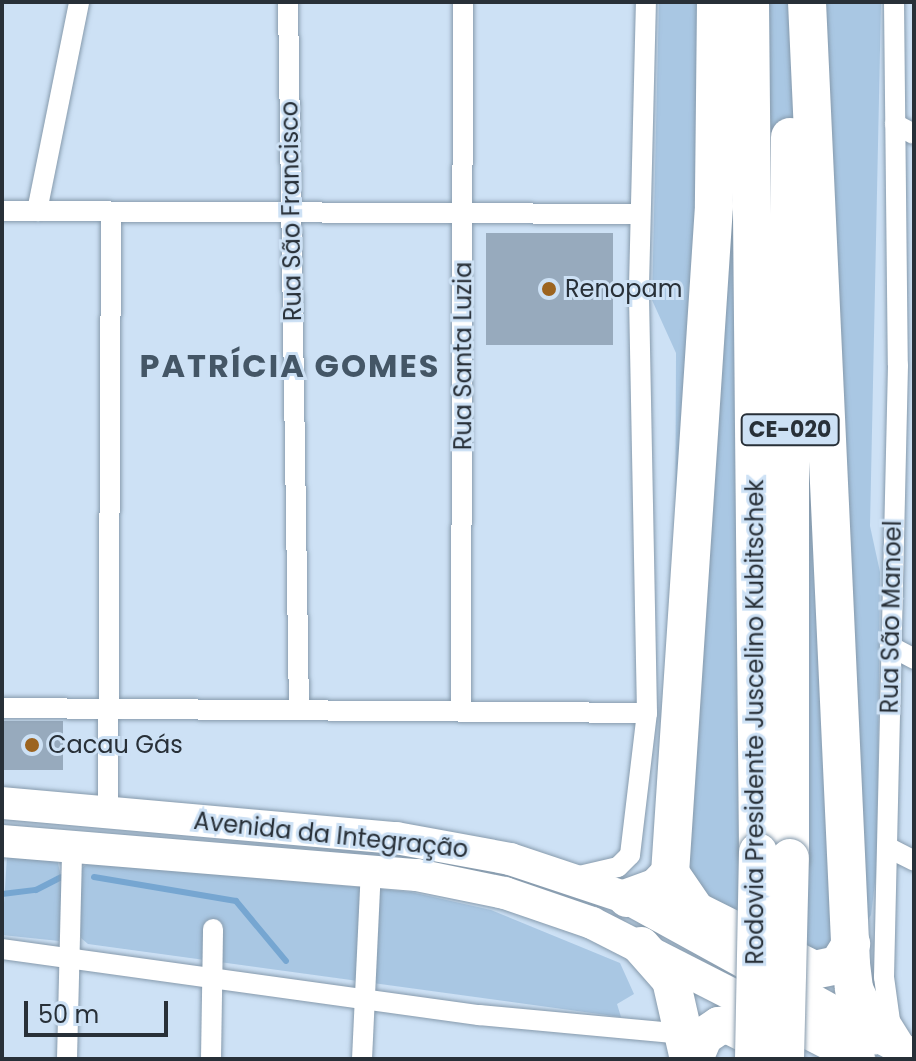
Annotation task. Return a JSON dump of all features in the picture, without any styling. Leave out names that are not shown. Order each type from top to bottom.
[{"type":"highway","points":[[716,2],[714,206],[670,873],[696,911],[814,970],[838,965],[851,944]]},
{"type":"highway","name":"Rodovia Presidente Juscelino Kubitschek","points":[[750,2],[774,855],[785,1059]]},
{"type":"highway","name":"Rodovia Presidente Juscelino Kubitschek","points":[[754,1059],[774,855],[790,2]]},
{"type":"highway","points":[[807,2],[851,944],[854,989],[873,1051]]},
{"type":"highway","points":[[627,898],[657,887],[670,873]]},
{"type":"highway","points":[[641,946],[671,980],[690,1054]]},
{"type":"highway","points":[[690,1054],[710,1030],[729,1025],[798,1059]]},
{"type":"main road","name":"Avenida da Integração","points":[[2,803],[462,847],[572,878],[627,898],[819,1002],[873,1051]]},
{"type":"main road","name":"Avenida da Integração","points":[[2,841],[371,871],[505,893],[641,946],[873,1051]]},
{"type":"main road","points":[[873,1051],[914,1055]]},
{"type":"street","points":[[37,211],[79,2]]},
{"type":"street","name":"Rua São Francisco","points":[[288,2],[299,708]]},
{"type":"street","name":"Rua Santa Luzia","points":[[461,710],[463,2]]},
{"type":"street","points":[[572,878],[618,867],[630,855],[647,713],[639,214],[646,2]]},
{"type":"street","name":"Rua São Manoel","points":[[894,2],[894,449],[885,999],[898,1038],[914,1055]]},
{"type":"street","points":[[895,124],[914,134]]},
{"type":"street","points":[[2,211],[291,215],[639,214]]},
{"type":"street","points":[[108,813],[112,708],[111,213]]},
{"type":"street","points":[[894,449],[914,459]]},
{"type":"street","points":[[890,646],[914,659]]},
{"type":"street","points":[[2,708],[647,713]]},
{"type":"street","points":[[67,1059],[72,847]]},
{"type":"street","points":[[889,848],[914,861]]},
{"type":"street","points":[[362,1059],[371,871]]},
{"type":"street","points":[[211,1059],[213,929]]},
{"type":"street","points":[[2,949],[69,955],[365,1000],[673,1033],[690,1054]]},
{"type":"shaded area","points":[[659,2],[881,2],[870,526],[880,572],[877,867],[871,915],[838,965],[691,893],[674,812],[676,353],[652,300]]},
{"type":"shaded area","points":[[7,856],[57,859],[62,881],[59,941],[2,935]]},
{"type":"shaded area","points":[[90,862],[411,892],[491,910],[620,963],[634,994],[617,1004],[621,1017],[88,944],[81,938],[79,870]]},
{"type":"building","name":"Renopam","points":[[486,233],[613,233],[613,345],[486,345]]},
{"type":"building","name":"Cacau Gás","points":[[2,721],[63,721],[63,770],[2,770]]},
{"type":"waterway","points":[[2,894],[36,890],[61,877]]},
{"type":"waterway","points":[[94,877],[236,901],[286,961]]},
{"type":"place","name":"Renopam","points":[[549,289]]},
{"type":"place","name":"Cacau Gás","points":[[32,745]]},
{"type":"district","name":"PATRÍCIA GOMES","points":[[290,366]]}]
